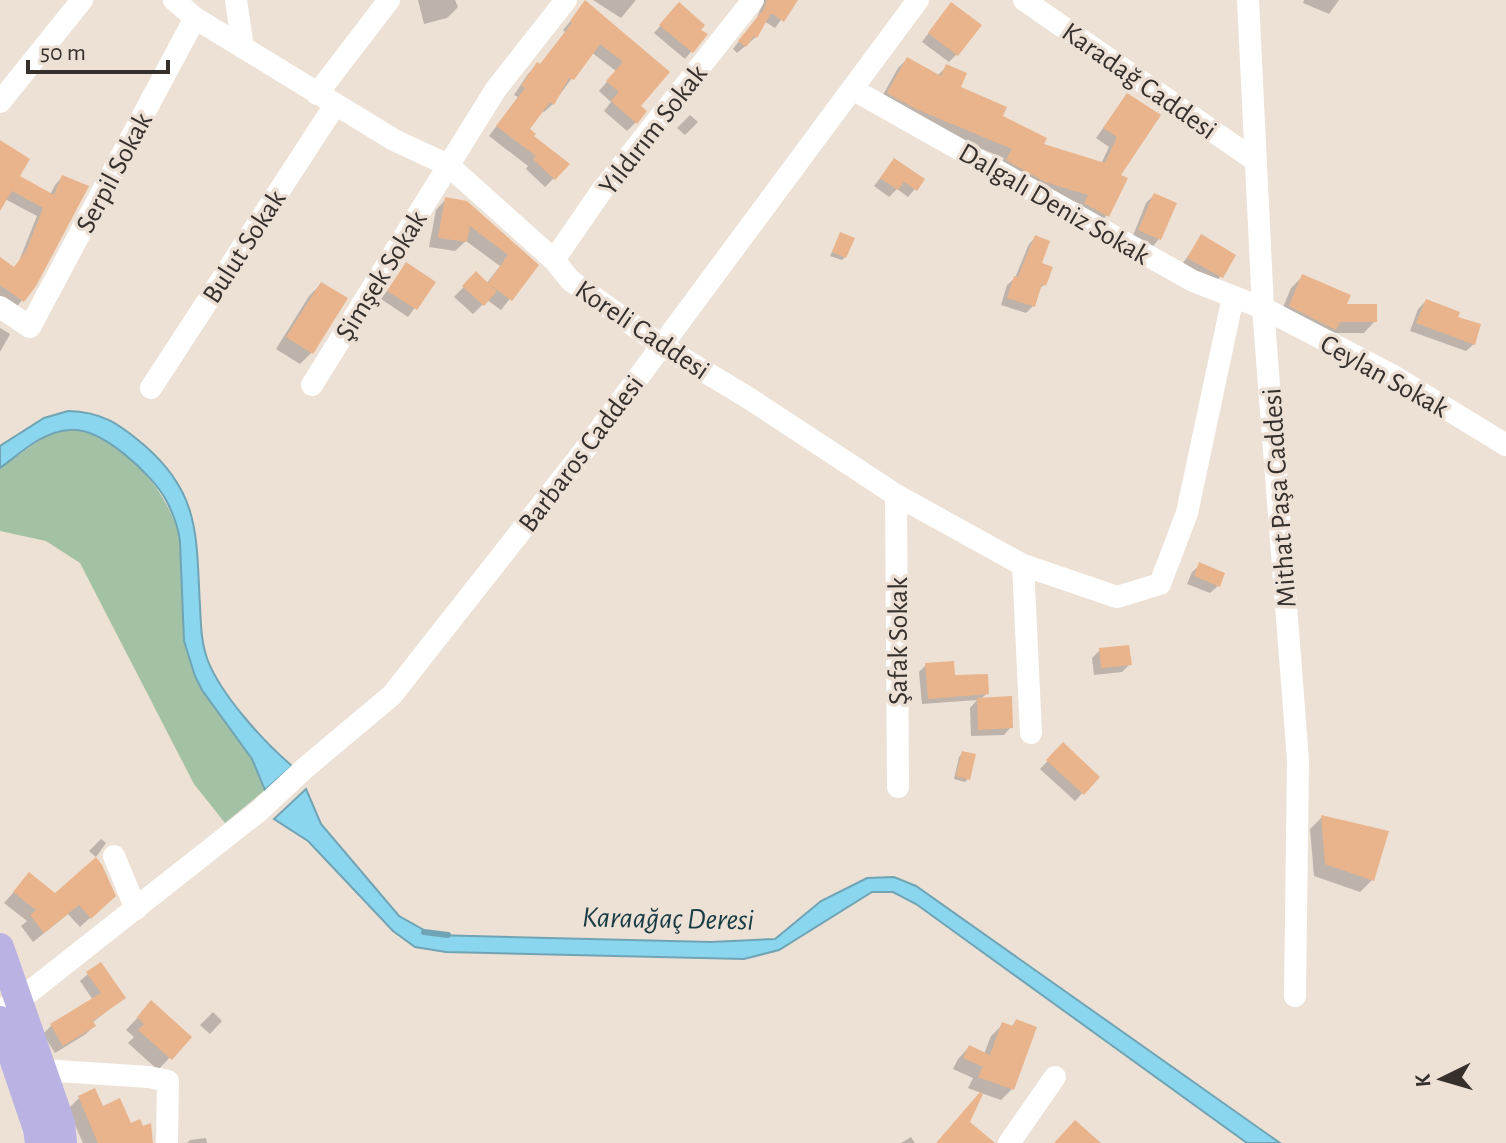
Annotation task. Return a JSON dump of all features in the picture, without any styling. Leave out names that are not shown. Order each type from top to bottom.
[{"type":"main road","points":[[0,947],[6,1011],[39,1143]]},
{"type":"main road","points":[[6,1011],[42,1070],[61,1123],[63,1143]]},
{"type":"street","points":[[0,102],[82,0]]},
{"type":"street","name":"Koreli Caddesi","points":[[174,0],[195,18],[326,100],[394,140],[448,165],[554,260],[570,280],[662,346],[747,397],[896,495],[1023,565],[1117,597],[1160,584],[1187,513],[1233,297]]},
{"type":"street","points":[[236,0],[243,48]]},
{"type":"street","name":"Bulut Sokak","points":[[151,388],[389,0]]},
{"type":"street","name":"Şimşek Sokak","points":[[312,385],[496,89],[566,0]]},
{"type":"street","name":"Yıldırım Sokak","points":[[554,260],[600,193],[753,0]]},
{"type":"street","name":"Barbaros Caddesi","points":[[6,1011],[267,804],[392,695],[580,456],[918,0]]},
{"type":"street","name":"Karadağ Caddesi","points":[[1024,0],[1256,161]]},
{"type":"street","name":"Mithat Paşa Caddesi","points":[[1248,0],[1263,308],[1298,760],[1295,996]]},
{"type":"street","name":"Serpil Sokak","points":[[0,307],[30,327],[195,18]]},
{"type":"street","name":"Dalgalı Deniz Sokak","points":[[852,89],[1193,281],[1263,308]]},
{"type":"street","name":"Ceylan Sokak","points":[[1263,308],[1390,374],[1506,445]]},
{"type":"street","name":"Şafak Sokak","points":[[896,495],[898,787]]},
{"type":"street","points":[[1023,565],[1031,733]]},
{"type":"street","points":[[114,856],[136,909]]},
{"type":"street","points":[[42,1070],[168,1081],[167,1143]]},
{"type":"street","points":[[1009,1143],[1055,1077]]},
{"type":"green space","points":[[71,429],[90,434],[126,455],[155,486],[175,522],[180,541],[184,641],[195,676],[252,759],[265,790],[225,823],[194,784],[80,563],[46,541],[0,531],[0,468],[49,434]]},
{"type":"water","points":[[68,411],[100,416],[126,431],[163,463],[186,499],[196,538],[202,634],[208,661],[223,689],[244,717],[292,766],[265,790],[252,759],[195,676],[184,641],[177,525],[159,489],[124,454],[82,431],[51,434],[0,468],[0,446],[44,418]]},
{"type":"water","points":[[306,789],[321,824],[399,916],[433,935],[711,942],[775,939],[821,901],[867,878],[894,877],[916,886],[1280,1143],[1247,1143],[916,904],[893,892],[872,892],[779,950],[744,959],[446,952],[415,947],[393,931],[308,841],[274,819]]},
{"type":"building","points":[[585,0],[670,72],[641,106],[647,111],[637,124],[611,101],[619,92],[606,81],[623,62],[600,44],[574,80],[569,78],[554,105],[550,102],[530,129],[536,134],[534,136],[570,164],[555,180],[533,159],[536,156],[496,126],[525,88],[521,86],[537,62],[540,64],[572,23],[570,21]]},
{"type":"building","points":[[767,0],[798,0],[784,22],[771,13],[757,38],[754,36],[746,47],[738,41],[764,9]]},
{"type":"building","points":[[679,2],[705,25],[701,30],[708,34],[693,53],[659,25]]},
{"type":"building","points":[[951,2],[982,25],[958,56],[928,33]]},
{"type":"building","points":[[907,57],[941,76],[946,64],[967,73],[961,87],[1007,107],[1003,116],[1047,138],[1044,144],[1105,163],[1117,137],[1103,128],[1127,93],[1161,115],[1121,175],[1128,178],[1109,217],[1084,203],[1088,195],[1045,182],[1006,160],[1012,149],[916,109],[887,93]]},
{"type":"building","points":[[0,140],[30,159],[20,176],[54,195],[62,175],[89,186],[36,286],[24,302],[0,285],[0,257],[14,267],[26,251],[43,208],[12,191],[0,211]]},
{"type":"building","points":[[894,158],[925,179],[917,191],[904,182],[898,190],[880,178]]},
{"type":"building","points":[[1154,193],[1177,203],[1161,240],[1138,230]]},
{"type":"building","points":[[445,197],[467,201],[539,265],[512,301],[489,284],[497,291],[484,306],[462,286],[476,271],[488,283],[508,255],[470,226],[467,242],[438,238]]},
{"type":"building","points":[[840,232],[855,238],[846,258],[832,252]]},
{"type":"building","points":[[1201,234],[1236,255],[1223,278],[1187,258]]},
{"type":"building","points":[[1035,235],[1050,241],[1042,263],[1053,267],[1046,286],[1042,284],[1035,307],[1007,298],[1014,276],[1018,277]]},
{"type":"building","points":[[406,262],[436,282],[417,310],[387,291]]},
{"type":"building","points":[[1302,274],[1351,295],[1347,304],[1377,304],[1377,322],[1340,322],[1336,330],[1289,306]]},
{"type":"building","points":[[321,282],[348,298],[313,354],[286,337]]},
{"type":"building","points":[[1426,299],[1460,312],[1458,317],[1481,324],[1475,345],[1416,323]]},
{"type":"building","points":[[1199,562],[1225,573],[1220,587],[1194,576]]},
{"type":"building","points":[[1129,645],[1132,665],[1101,668],[1099,648]]},
{"type":"building","points":[[954,661],[955,675],[988,674],[989,694],[928,699],[925,663]]},
{"type":"building","points":[[1012,696],[1013,728],[978,730],[977,698]]},
{"type":"building","points":[[1063,742],[1100,777],[1084,795],[1046,760]]},
{"type":"building","points":[[962,751],[976,754],[970,780],[956,776]]},
{"type":"building","points":[[1321,815],[1389,831],[1374,881],[1325,864]]},
{"type":"building","points":[[96,857],[116,896],[91,919],[79,905],[44,933],[30,915],[36,910],[13,892],[29,872],[55,893]]},
{"type":"building","points":[[101,962],[126,998],[93,1021],[96,1026],[63,1046],[50,1024],[101,993],[86,972]]},
{"type":"building","points":[[151,1000],[192,1037],[172,1060],[138,1030],[144,1024],[137,1017]]},
{"type":"building","points":[[1016,1019],[1037,1027],[1014,1090],[978,1077],[983,1067],[963,1058],[969,1045],[990,1055],[1002,1022],[1013,1026]]},
{"type":"building","points":[[95,1088],[103,1106],[120,1098],[131,1123],[140,1119],[143,1126],[151,1123],[153,1143],[98,1143],[78,1096]]},
{"type":"building","points":[[980,1092],[983,1094],[970,1122],[995,1143],[936,1143]]},
{"type":"building","points":[[1075,1120],[1101,1143],[1054,1143]]},
{"type":"waterway","name":"Karaağaç Deresi","points":[[424,932],[448,935]]}]
